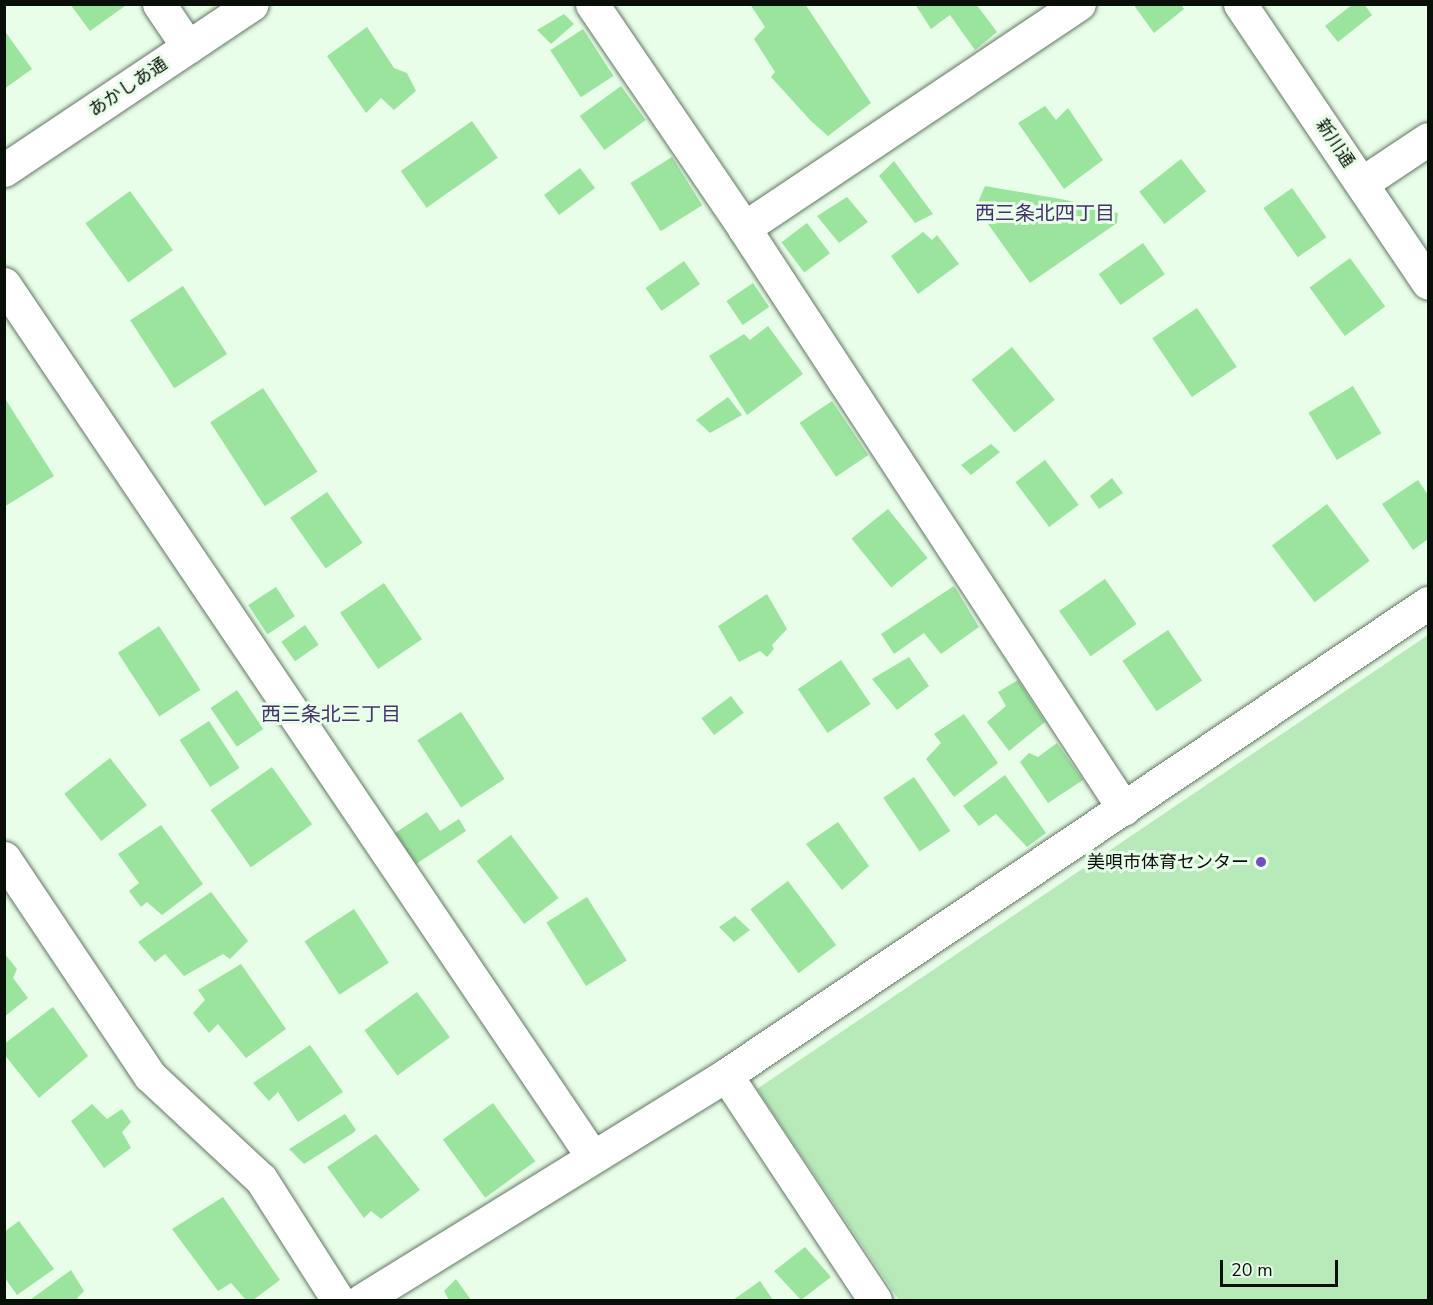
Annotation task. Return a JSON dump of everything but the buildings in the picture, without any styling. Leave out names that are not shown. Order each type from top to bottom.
[{"type":"street","points":[[159,4],[188,48]]},
{"type":"street","name":"あかしあ通","points":[[4,170],[252,4]]},
{"type":"street","points":[[592,4],[744,228],[1124,809]]},
{"type":"street","points":[[744,228],[1079,4]]},
{"type":"street","name":"新川通","points":[[1240,4],[1428,283]]},
{"type":"street","points":[[1362,183],[1428,139]]},
{"type":"street","points":[[4,284],[592,1156]]},
{"type":"street","points":[[362,1300],[726,1075],[1428,603]]},
{"type":"street","points":[[4,858],[150,1076],[261,1179],[338,1300]]},
{"type":"street","points":[[726,1075],[875,1300]]},
{"type":"green space","name":"美唄市体育センター","points":[[1428,635],[1428,1300],[899,1300],[757,1089]]},
{"type":"place","name":"美唄市体育センター","points":[[1261,862]]},
{"type":"district","name":"西三条北四丁目","points":[[1045,213]]},
{"type":"district","name":"西三条北三丁目","points":[[331,714]]}]
